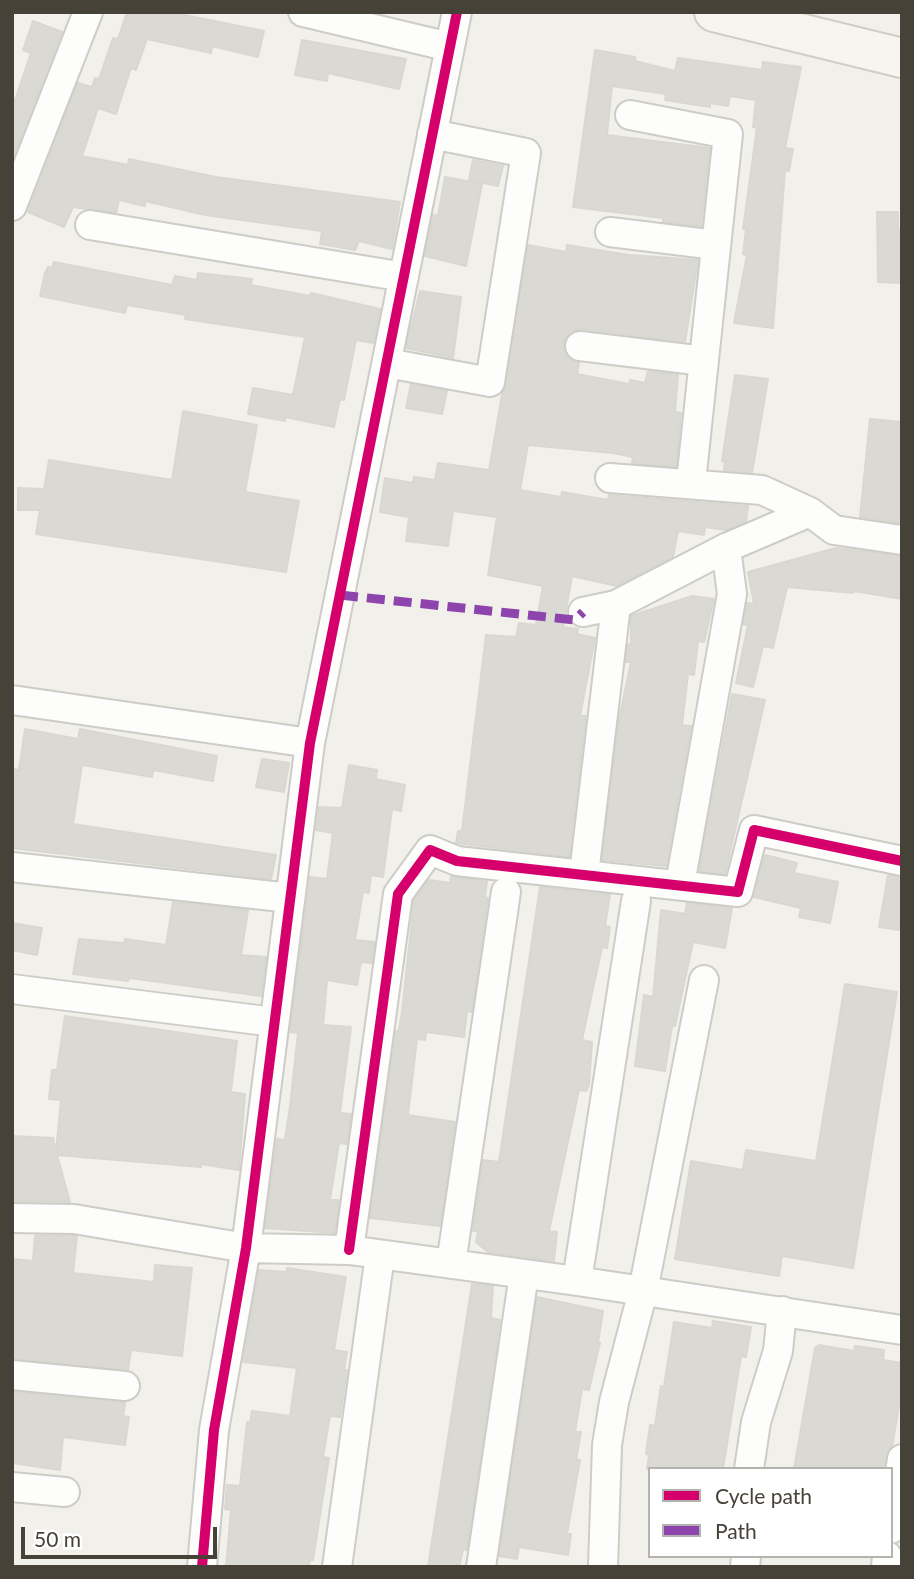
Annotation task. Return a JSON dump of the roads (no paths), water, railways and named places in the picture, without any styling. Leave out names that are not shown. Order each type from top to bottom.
[{"type":"street","points":[[12,206],[88,12]]},
{"type":"street","points":[[303,12],[450,47]]},
{"type":"street","points":[[202,1567],[214,1430],[246,1248],[310,743],[457,12]]},
{"type":"street","points":[[714,12],[902,58]]},
{"type":"street","points":[[630,115],[728,134],[691,482]]},
{"type":"street","points":[[387,363],[490,382],[526,153],[432,134]]},
{"type":"street","points":[[90,225],[404,276]]},
{"type":"street","points":[[610,232],[716,245]]},
{"type":"street","points":[[580,345],[704,361]]},
{"type":"street","points":[[610,478],[691,482],[762,490],[810,512],[834,530],[902,540]]},
{"type":"street","points":[[583,612],[616,605],[726,548],[810,512]]},
{"type":"street","points":[[680,884],[732,594],[726,548]]},
{"type":"street","points":[[584,874],[616,605]]},
{"type":"street","points":[[12,700],[310,743]]},
{"type":"street","points":[[349,1251],[398,894],[430,850],[457,861],[738,892],[754,830],[902,861]]},
{"type":"street","points":[[12,867],[290,898]]},
{"type":"street","points":[[451,1264],[506,892]]},
{"type":"street","points":[[578,1280],[636,901]]},
{"type":"street","points":[[603,1567],[609,1434],[614,1402],[643,1291],[704,980]]},
{"type":"street","points":[[12,989],[274,1022]]},
{"type":"street","points":[[12,1218],[74,1219],[246,1248],[349,1251],[524,1273],[902,1330]]},
{"type":"street","points":[[337,1567],[380,1255]]},
{"type":"street","points":[[481,1567],[524,1273]]},
{"type":"street","points":[[749,1467],[756,1422],[778,1351],[782,1311]]},
{"type":"street","points":[[12,1375],[125,1386]]},
{"type":"street","points":[[893,1516],[902,1458]]},
{"type":"street","points":[[12,1487],[65,1492]]}]
